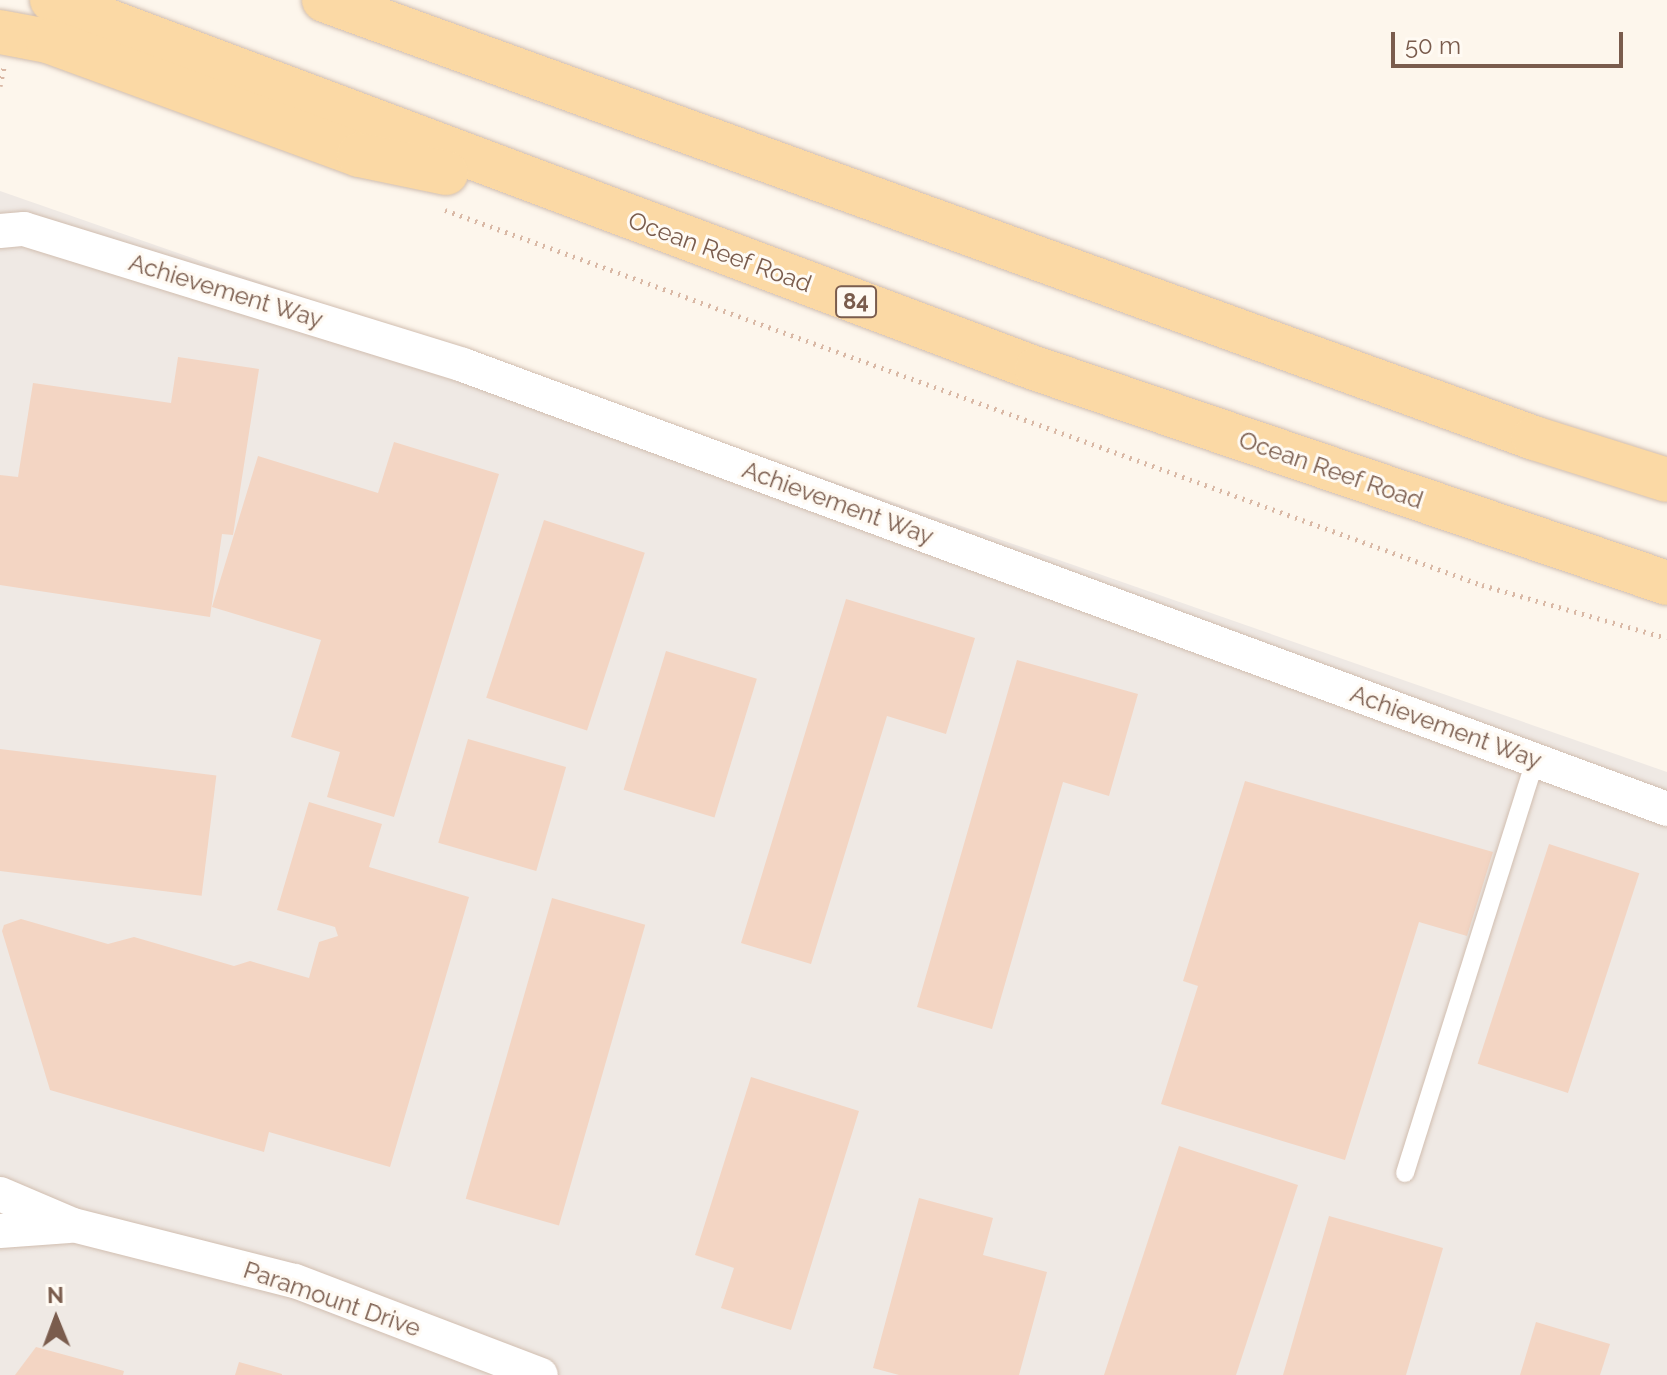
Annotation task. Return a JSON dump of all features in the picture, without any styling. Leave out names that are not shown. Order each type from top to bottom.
[{"type":"main road","name":"Ocean Reef Road","points":[[52,0],[578,200],[1037,369],[1667,583]]},
{"type":"main road","points":[[324,0],[1534,438],[1667,480]]},
{"type":"main road","points":[[0,32],[48,41],[359,155],[578,200]]},
{"type":"street","name":"Achievement Way","points":[[0,231],[24,229],[463,365],[1667,809]]},
{"type":"street","name":"Paramount Drive","points":[[0,1194],[73,1225],[295,1281],[541,1375]]},
{"type":"street","name":"Paramount Drive","points":[[0,1231],[73,1225]]},
{"type":"lane","points":[[1405,1173],[1535,760]]},
{"type":"path","points":[[439,208],[1482,585],[1667,638]]},
{"type":"shaded area","points":[[0,191],[1667,772],[1667,1375],[0,1375]]},
{"type":"building","points":[[178,357],[259,369],[233,535],[222,534],[210,617],[0,585],[0,475],[18,477],[33,383],[171,403]]},
{"type":"building","points":[[394,442],[499,474],[394,817],[327,797],[340,752],[291,737],[321,640],[212,607],[258,456],[378,493]]},
{"type":"building","points":[[544,520],[645,553],[587,731],[486,698]]},
{"type":"building","points":[[846,599],[975,638],[946,734],[887,716],[811,964],[741,943]]},
{"type":"building","points":[[666,651],[757,679],[714,817],[624,790]]},
{"type":"building","points":[[1017,660],[1138,694],[1109,796],[1063,782],[992,1029],[917,1007]]},
{"type":"building","points":[[468,739],[566,767],[536,871],[438,843]]},
{"type":"building","points":[[0,749],[216,776],[202,896],[0,871]]},
{"type":"building","points":[[1245,781],[1493,852],[1467,936],[1419,922],[1345,1160],[1161,1104],[1198,986],[1183,981]]},
{"type":"building","points":[[309,802],[382,824],[369,867],[469,897],[390,1167],[269,1132],[264,1152],[50,1090],[2,931],[4,925],[21,919],[108,944],[134,937],[234,966],[250,961],[309,978],[319,942],[338,936],[335,927],[277,910]]},
{"type":"building","points":[[1549,844],[1639,873],[1568,1093],[1478,1064]]},
{"type":"building","points":[[552,898],[645,925],[559,1226],[466,1199]]},
{"type":"building","points":[[751,1077],[859,1111],[791,1330],[721,1308],[734,1268],[695,1255]]},
{"type":"building","points":[[1179,1146],[1298,1185],[1236,1375],[1104,1375]]},
{"type":"building","points":[[919,1198],[993,1218],[983,1255],[1047,1272],[1019,1375],[899,1375],[873,1368]]},
{"type":"building","points":[[1329,1216],[1443,1248],[1406,1375],[1283,1375]]},
{"type":"building","points":[[1536,1322],[1610,1344],[1600,1375],[1520,1375]]},
{"type":"building","points":[[36,1347],[124,1371],[123,1375],[15,1375]]},
{"type":"building","points":[[239,1362],[282,1374],[282,1375],[235,1375]]}]
